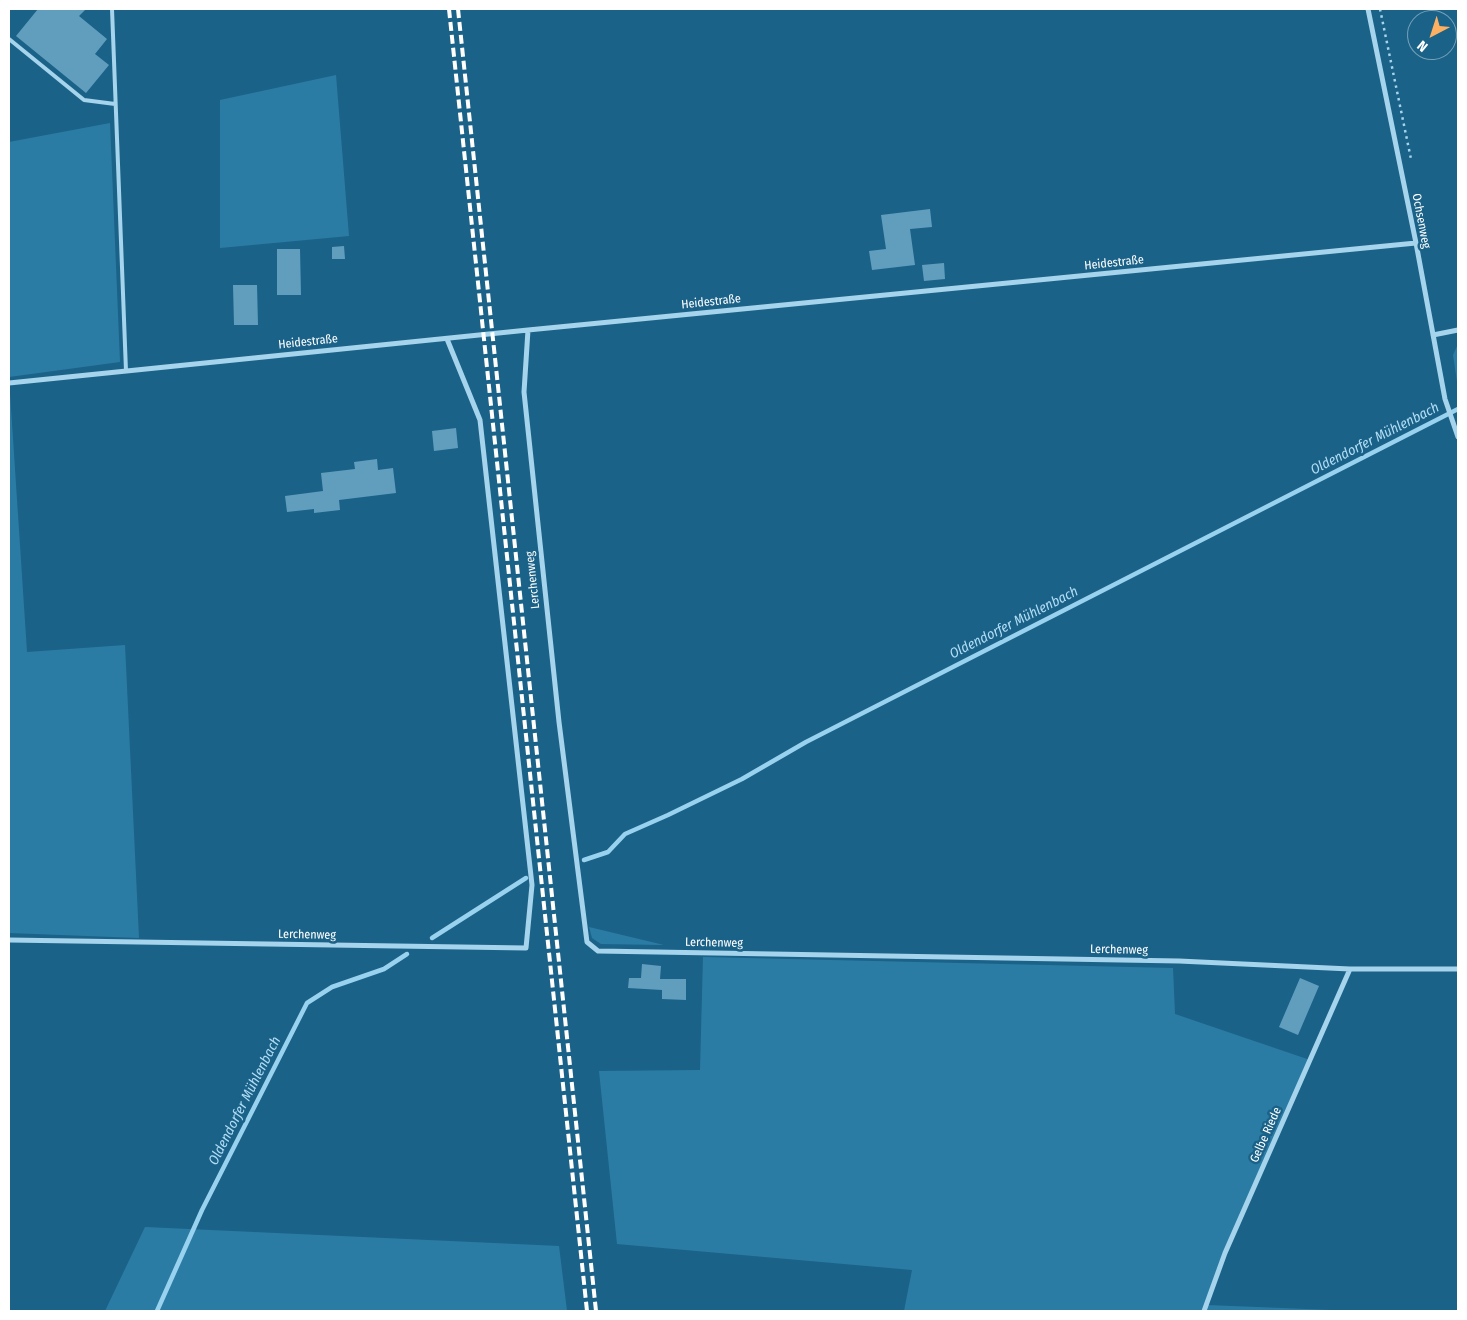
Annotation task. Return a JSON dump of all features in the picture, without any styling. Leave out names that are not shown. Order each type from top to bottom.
[{"type":"street","name":"Ochsenweg","points":[[1368,9],[1416,243],[1445,400],[1458,437]]},
{"type":"street","name":"Heidestraße","points":[[9,383],[1416,243]]},
{"type":"street","name":"Lerchenweg","points":[[528,330],[524,392],[558,713],[587,942],[598,951],[1169,961],[1350,969],[1458,969]]},
{"type":"street","points":[[1433,335],[1458,330]]},
{"type":"street","name":"Lerchenweg","points":[[9,940],[526,948],[532,885],[480,420],[448,339]]},
{"type":"street","name":"Gelbe Riede","points":[[1204,1311],[1225,1253],[1350,969]]},
{"type":"lane","points":[[112,9],[126,371]]},
{"type":"lane","points":[[9,39],[84,100],[115,104]]},
{"type":"shaded area","points":[[336,75],[349,236],[220,248],[220,100]]},
{"type":"shaded area","points":[[110,123],[120,362],[9,377],[9,142]]},
{"type":"shaded area","points":[[1458,344],[1458,388],[1453,355]]},
{"type":"shaded area","points":[[9,393],[27,652],[125,645],[139,938],[9,933]]},
{"type":"shaded area","points":[[589,927],[664,945],[601,944],[592,938]]},
{"type":"shaded area","points":[[703,957],[1173,968],[1175,1014],[1310,1060],[1225,1253],[1207,1305],[1356,1311],[904,1311],[912,1270],[617,1244],[599,1071],[700,1070]]},
{"type":"shaded area","points":[[145,1227],[559,1246],[567,1311],[105,1311]]},
{"type":"building","points":[[38,9],[86,9],[79,16],[107,39],[95,54],[109,65],[86,93],[16,36]]},
{"type":"building","points":[[930,209],[932,227],[910,229],[915,265],[872,270],[869,251],[886,249],[881,215]]},
{"type":"building","points":[[344,246],[345,259],[332,259],[332,247]]},
{"type":"building","points":[[277,249],[300,249],[301,295],[277,295]]},
{"type":"building","points":[[944,263],[945,279],[924,281],[922,265]]},
{"type":"building","points":[[233,285],[257,285],[258,325],[234,325]]},
{"type":"building","points":[[456,428],[458,448],[434,451],[432,431]]},
{"type":"building","points":[[377,459],[378,470],[393,468],[396,493],[339,500],[340,510],[314,513],[314,509],[287,512],[285,496],[323,491],[321,473],[355,469],[354,462]]},
{"type":"building","points":[[642,964],[661,966],[660,979],[686,979],[686,1000],[662,999],[662,990],[628,988],[629,978],[641,978]]},
{"type":"building","points":[[1300,978],[1319,986],[1298,1035],[1279,1027]]},
{"type":"waterway","name":"Oldendorfer Mühlenbach","points":[[584,860],[608,852],[625,834],[742,779],[806,742],[1458,409]]},
{"type":"waterway","name":"Oldendorfer Mühlenbach","points":[[432,938],[526,878]]},
{"type":"waterway","name":"Oldendorfer Mühlenbach","points":[[157,1311],[202,1210],[307,1003],[332,987],[384,969],[407,954]]},
{"type":"railway","points":[[449,9],[587,1311]]},
{"type":"railway","points":[[458,9],[596,1311]]}]
